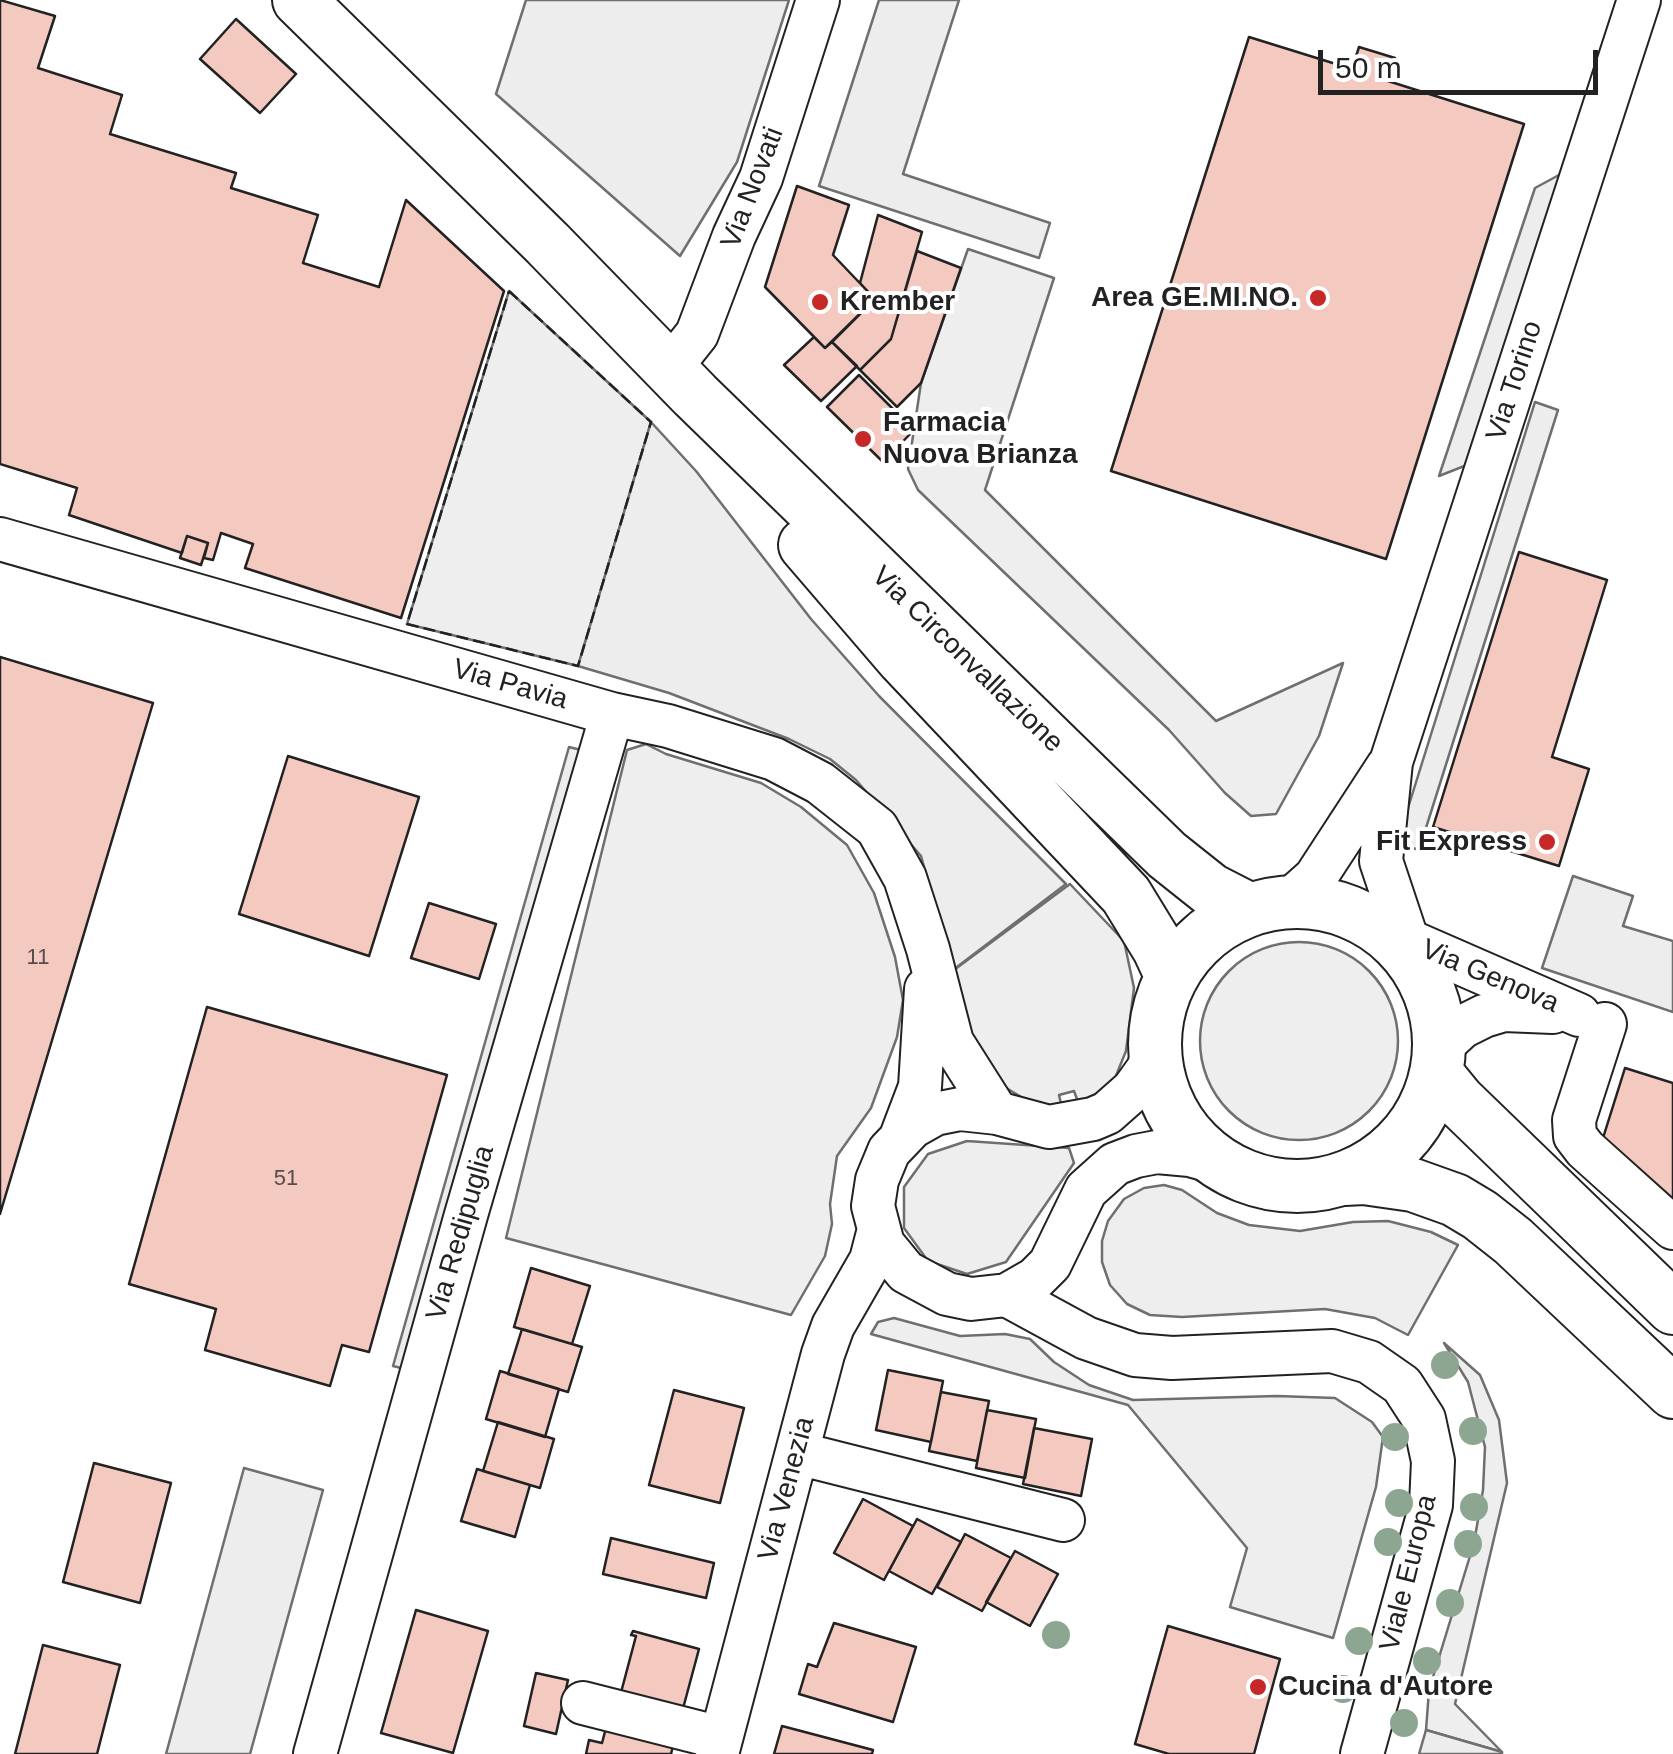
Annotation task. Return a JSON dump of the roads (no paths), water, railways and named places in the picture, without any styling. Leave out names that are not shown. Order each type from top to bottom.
[{"type":"main road","name":"Via Circonvallazione","points":[[298,0],[1168,855],[1211,890],[1269,906]]},
{"type":"main road","name":"Via Circonvallazione","points":[[682,381],[804,543],[903,658],[1126,895],[1172,977]]},
{"type":"main road","points":[[1269,906],[1329,906],[1399,945],[1434,1007],[1438,1061],[1424,1108],[1400,1142],[1377,1162],[1344,1178],[1314,1186],[1277,1185],[1252,1179],[1219,1163],[1195,1143],[1176,1119],[1159,1080],[1155,1050],[1158,1010],[1172,977],[1201,939],[1223,922],[1269,906]]},
{"type":"main road","points":[[1438,1061],[1458,1100],[1673,1308]]},
{"type":"main road","points":[[1344,1178],[1413,1186],[1455,1200],[1480,1215],[1513,1241],[1673,1392]]},
{"type":"street","name":"Via Novati","points":[[682,381],[734,236],[761,178],[818,0]]},
{"type":"street","name":"Via Torino","points":[[1399,945],[1381,862],[1392,762],[1639,0]]},
{"type":"street","name":"Via Pavia","points":[[0,539],[612,714],[668,726],[774,759],[820,783],[877,828],[905,878],[952,1042],[997,1113]]},
{"type":"street","name":"Via Redipuglia","points":[[315,1754],[612,714]]},
{"type":"street","name":"Via Torino","points":[[1269,906],[1315,878],[1392,762]]},
{"type":"street","name":"Via Genova","points":[[1399,945],[1579,1015],[1504,1010],[1462,1027],[1438,1061]]},
{"type":"street","name":"Via Pavia","points":[[878,1233],[874,1206],[877,1180],[901,1137],[920,1087],[928,949]]},
{"type":"street","points":[[1605,1024],[1574,1120],[1575,1136],[1584,1149],[1673,1228]]},
{"type":"street","points":[[901,1137],[925,1119],[946,1110],[972,1108],[1048,1126],[1093,1119],[1107,1113],[1133,1090],[1148,1069],[1155,1050]]},
{"type":"street","points":[[878,1233],[897,1263],[936,1289],[971,1299],[1007,1295],[1043,1272],[1086,1190],[1115,1164],[1157,1152],[1219,1163]]},
{"type":"street","name":"Via Venezia","points":[[719,1746],[828,1338],[871,1260],[878,1233]]},
{"type":"street","points":[[1061,1241],[1063,1267],[1077,1301],[1095,1327],[1124,1352]]},
{"type":"street","name":"Viale Europa","points":[[1007,1295],[1086,1338],[1124,1352],[1172,1358],[1332,1351],[1368,1362],[1402,1385],[1424,1419],[1433,1461],[1431,1506],[1362,1754]]},
{"type":"street","points":[[797,1453],[1063,1520]]},
{"type":"street","points":[[583,1703],[719,1746]]},
{"type":"place","name":"Area GE.MI.NO.","points":[[1318,298]]},
{"type":"place","name":"Krember","points":[[820,302]]},
{"type":"place","name":"Farmacia Nuova Brianza","points":[[863,439]]},
{"type":"place","name":"Fit Express","points":[[1547,842]]},
{"type":"place","name":"Cucina d'Autore","points":[[1258,1687]]}]
